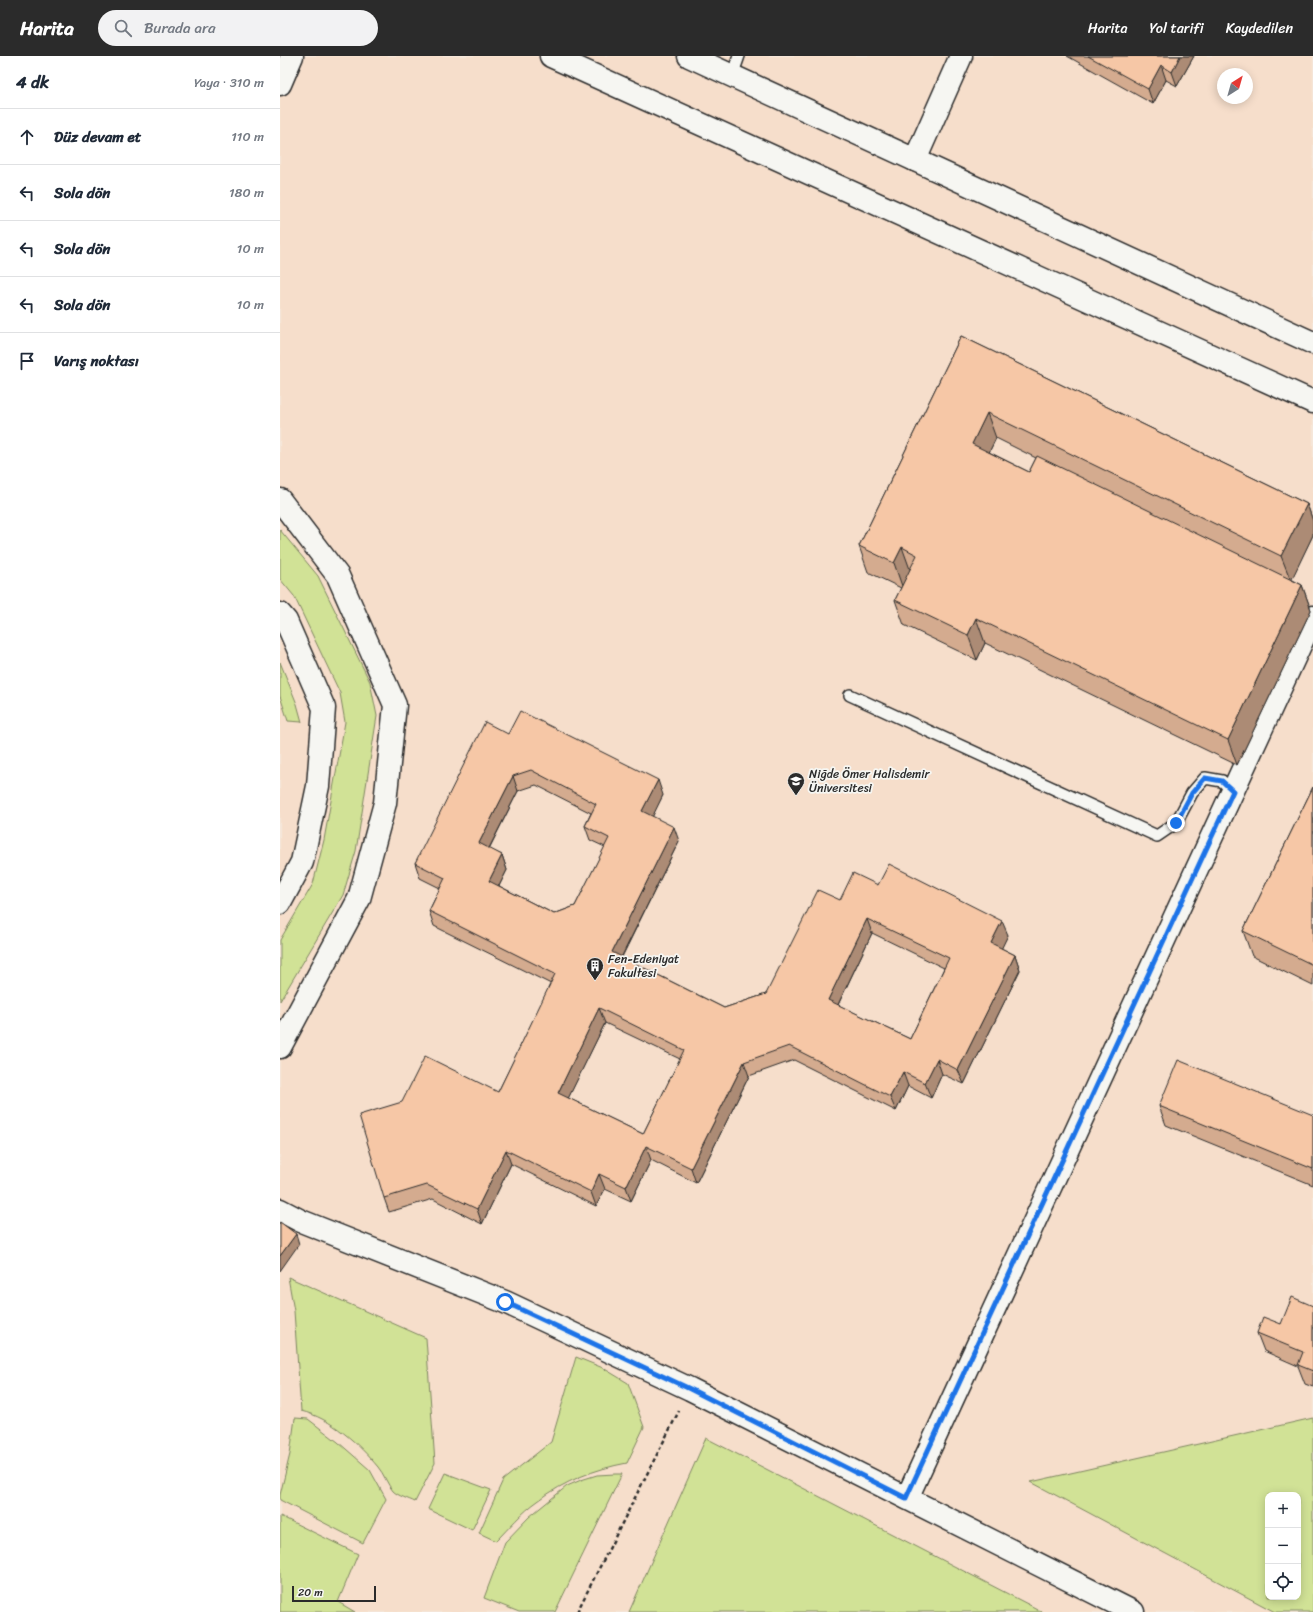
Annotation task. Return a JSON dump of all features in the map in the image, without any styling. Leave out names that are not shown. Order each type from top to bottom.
[{"type":"street","points":[[280,84],[292,56]]},
{"type":"street","points":[[551,56],[1313,402]]},
{"type":"street","points":[[689,56],[735,66],[915,160],[1313,343]]},
{"type":"street","points":[[915,160],[961,56]]},
{"type":"street","points":[[280,500],[338,576],[395,705],[385,803],[359,899],[280,1047]]},
{"type":"street","points":[[280,614],[286,622],[324,708],[318,786],[302,862],[280,903]]},
{"type":"street","points":[[906,1498],[1313,617]]},
{"type":"street","points":[[280,1210],[301,1221],[505,1302],[690,1389],[1133,1612]]},
{"type":"lane","points":[[850,695],[1157,836],[1176,823],[1192,793],[1205,778],[1222,781],[1233,791]]},
{"type":"path","points":[[577,1612],[690,1389]]},
{"type":"shaded area","name":"Niğde Ömer Halisdemir Üniversitesi","points":[[280,56],[1313,56],[1313,1612],[280,1612]]},
{"type":"green space","points":[[280,530],[318,576],[370,682],[377,716],[356,851],[343,895],[280,1001],[280,940],[313,884],[324,840],[345,722],[340,693],[294,596],[280,579]]},
{"type":"green space","points":[[280,662],[297,704],[302,722],[288,721],[280,696]]},
{"type":"green space","points":[[288,1277],[426,1338],[435,1463],[415,1502],[395,1493],[378,1467],[344,1433],[323,1419],[301,1411],[294,1311]]},
{"type":"green space","points":[[576,1357],[603,1368],[628,1383],[644,1427],[627,1463],[592,1472],[558,1487],[532,1505],[496,1541],[479,1533],[503,1480],[551,1442]]},
{"type":"green space","points":[[295,1418],[308,1419],[338,1442],[370,1470],[386,1499],[363,1543],[280,1500],[290,1454]]},
{"type":"green space","points":[[1313,1418],[1313,1612],[1275,1612],[1031,1482]]},
{"type":"green space","points":[[706,1438],[1043,1612],[629,1612]]},
{"type":"green space","points":[[445,1473],[491,1490],[472,1530],[428,1509]]},
{"type":"green space","points":[[622,1474],[555,1612],[519,1612],[484,1598],[505,1542],[529,1517],[567,1486],[597,1475]]},
{"type":"green space","points":[[280,1516],[358,1554],[338,1602],[355,1612],[280,1612]]},
{"type":"building","points":[[1088,56],[1180,56],[1172,72],[1161,65],[1148,89]]},
{"type":"building","points":[[961,336],[1307,504],[1281,556],[987,413],[972,444],[1029,472],[1037,456],[1302,585],[1228,740],[976,618],[968,635],[895,600],[917,555],[902,547],[894,563],[859,546]]},
{"type":"building","name":"Fen-Edeniyat Fakultesi","points":[[520,711],[658,780],[642,811],[674,827],[612,952],[724,1008],[766,994],[818,890],[840,900],[853,873],[878,885],[889,864],[1002,921],[991,943],[1015,955],[958,1070],[937,1059],[925,1083],[903,1072],[890,1097],[789,1046],[744,1062],[691,1168],[646,1146],[626,1187],[599,1174],[591,1192],[506,1150],[477,1209],[427,1185],[384,1198],[359,1115],[402,1102],[425,1056],[498,1092],[555,974],[429,911],[445,878],[415,863],[485,722],[508,734]],"holes":[[[531,770],[596,804],[585,826],[609,838],[575,906],[554,914],[489,881],[502,855],[479,843],[513,776]],[[867,919],[949,958],[910,1039],[828,1000]],[[599,1008],[684,1050],[643,1134],[558,1093]]]},
{"type":"building","points":[[1313,787],[1313,965],[1243,931]]},
{"type":"building","points":[[1178,1060],[1313,1115],[1313,1169],[1159,1106]]},
{"type":"building","points":[[280,1222],[296,1234],[280,1256]]},
{"type":"building","points":[[1292,1297],[1313,1306],[1313,1371],[1298,1365],[1303,1352],[1257,1333],[1263,1317],[1281,1324]]},
{"type":"place","name":"Niğde Ömer Halisdemir Üniversitesi","points":[[796,796]]},
{"type":"place","name":"Fen-Edeniyat Fakultesi","points":[[595,981]]},
{"type":"route","points":[[505,1302],[690,1389],[906,1498],[1233,791],[1222,781],[1205,778],[1192,793],[1176,823]]}]
